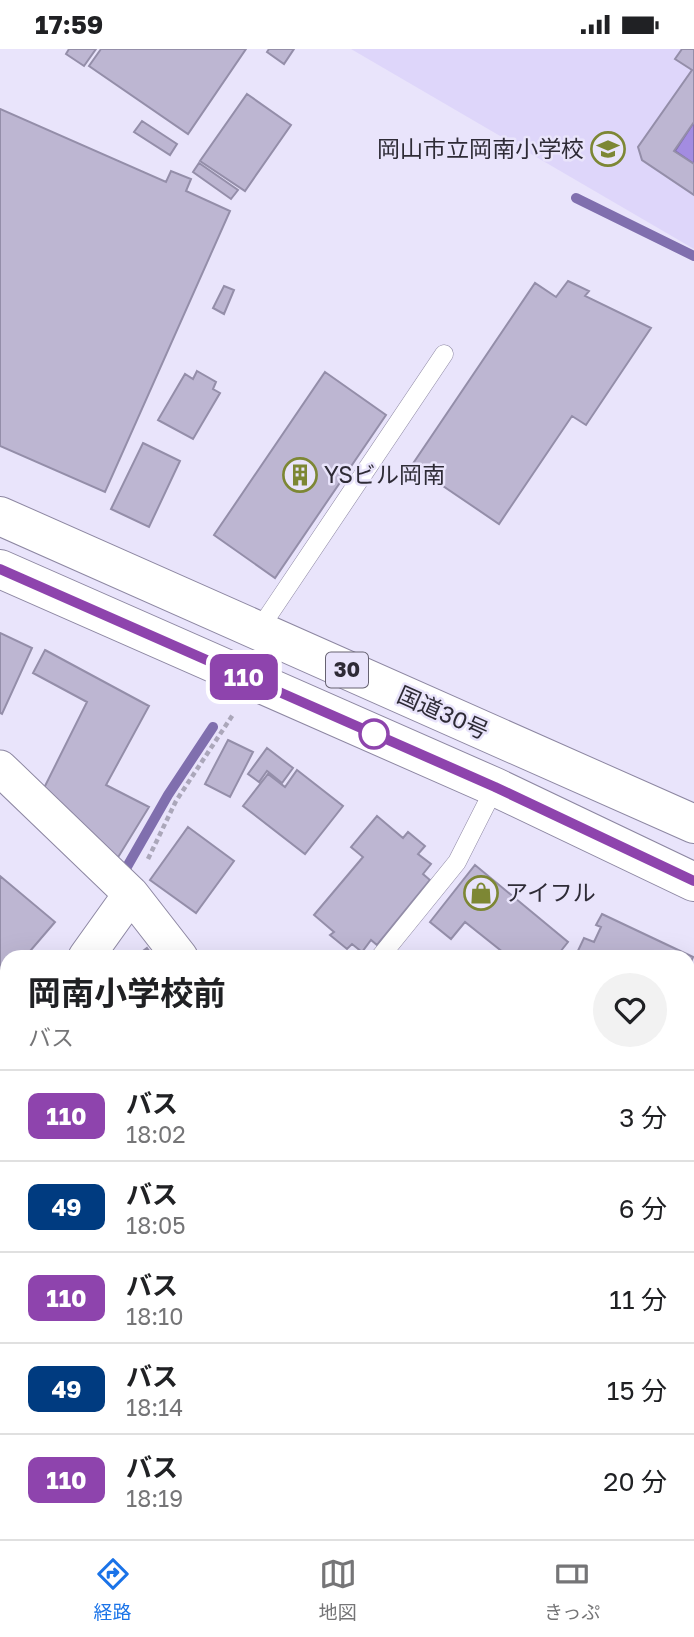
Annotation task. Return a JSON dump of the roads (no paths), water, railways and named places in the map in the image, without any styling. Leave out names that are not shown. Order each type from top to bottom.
[{"type":"highway","name":"国道30号","points":[[0,516],[694,824]]},
{"type":"highway","name":"国道30号","points":[[0,569],[495,787],[694,881]]},
{"type":"highway","points":[[545,811],[566,768]]},
{"type":"street","points":[[0,768],[122,885],[174,950]]},
{"type":"street","points":[[90,950],[122,885]]},
{"type":"lane","points":[[258,631],[443,354]]},
{"type":"lane","points":[[386,950],[457,862],[495,787]]},
{"type":"waterway","points":[[576,198],[694,256]]},
{"type":"waterway","points":[[120,879],[168,795],[213,727]]},
{"type":"place","name":"岡山市立岡南小学校","points":[[608,149]]},
{"type":"place","name":"YSビル岡南","points":[[300,475]]},
{"type":"place","name":"アイフル","points":[[481,893]]}]
